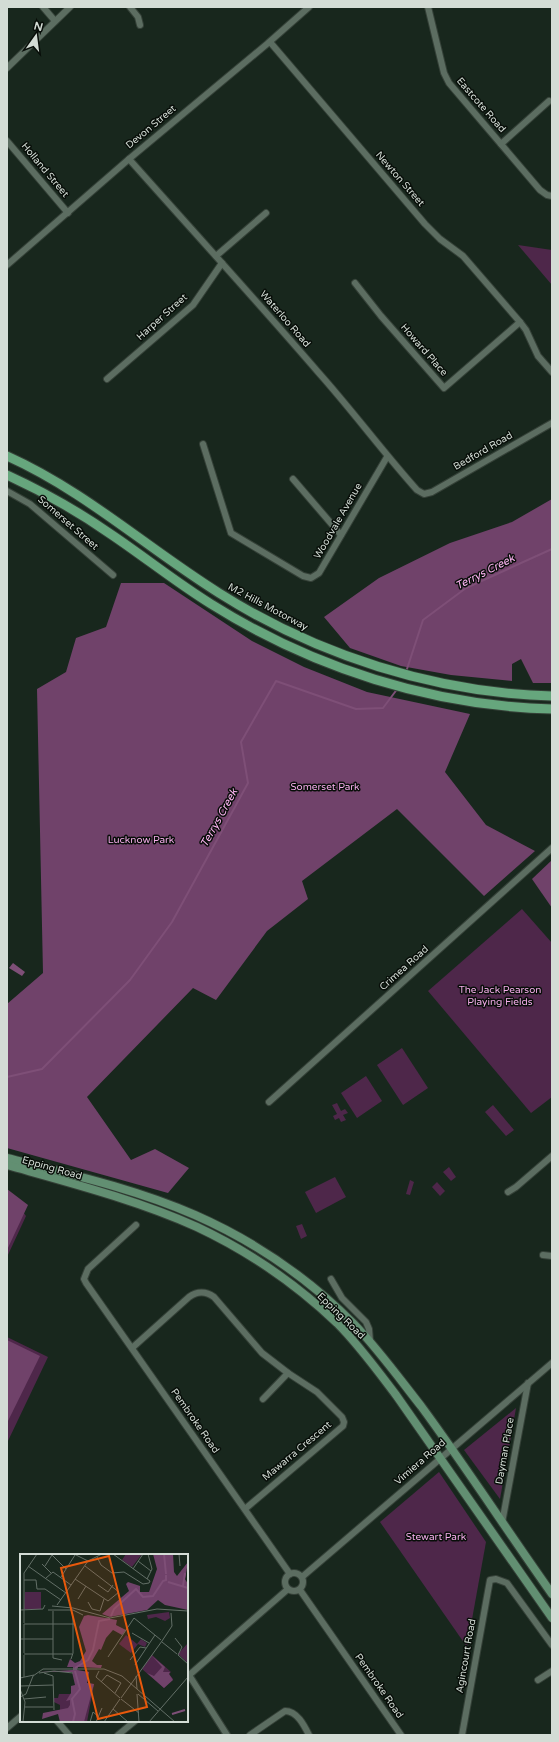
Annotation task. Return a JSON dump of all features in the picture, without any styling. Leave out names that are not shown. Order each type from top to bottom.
[{"type":"highway","name":"M2 Hills Motorway","points":[[7,456],[50,478],[76,494],[219,593],[248,610],[305,639],[344,655],[397,672],[453,684],[516,694],[552,696]]},
{"type":"highway","points":[[7,475],[55,499],[84,516],[212,605],[242,623],[299,652],[340,669],[386,683],[451,699],[499,706],[552,709]]},
{"type":"main road","name":"Epping Road","points":[[7,1158],[113,1187],[167,1204],[195,1215],[262,1250],[300,1276],[326,1298],[370,1341],[399,1376],[451,1448],[552,1594]]},
{"type":"main road","name":"Epping Road","points":[[7,1165],[68,1182],[177,1219],[214,1236],[272,1270],[324,1311],[350,1336],[396,1395],[552,1618]]},
{"type":"street","points":[[43,7],[55,21]]},
{"type":"street","points":[[7,68],[70,7]]},
{"type":"street","points":[[130,7],[138,17],[140,25]]},
{"type":"street","name":"Devon Street","points":[[7,265],[129,159],[270,42],[309,7]]},
{"type":"street","name":"Eastcote Road","points":[[428,7],[446,79],[540,190],[547,195],[552,196]]},
{"type":"street","name":"Newton Street","points":[[270,42],[425,224],[463,256],[520,322]]},
{"type":"street","points":[[501,144],[549,101]]},
{"type":"street","name":"Holland Street","points":[[7,141],[68,213]]},
{"type":"street","name":"Waterloo Road","points":[[129,159],[319,373],[387,456],[417,490],[424,494]]},
{"type":"street","points":[[216,256],[266,212]]},
{"type":"street","name":"Harper Street","points":[[107,379],[193,305],[222,263]]},
{"type":"street","name":"Howard Place","points":[[355,283],[381,316],[444,388],[520,322]]},
{"type":"street","points":[[520,322],[526,330],[538,356],[552,372]]},
{"type":"street","name":"Bedford Road","points":[[424,494],[432,492],[552,423]]},
{"type":"street","name":"Woodvale Avenue","points":[[203,444],[231,533],[303,576],[311,578],[319,573],[387,456]]},
{"type":"street","points":[[293,479],[341,535]]},
{"type":"street","name":"Somerset Street","points":[[7,491],[30,504],[112,576]]},
{"type":"street","name":"Crimea Road","points":[[270,1102],[552,848]]},
{"type":"street","points":[[508,1192],[552,1156]]},
{"type":"street","name":"Pembroke Road","points":[[136,1225],[88,1270],[84,1279],[290,1574]]},
{"type":"street","points":[[543,1255],[552,1256]]},
{"type":"street","points":[[330,1279],[342,1298],[366,1322],[369,1329],[370,1341]]},
{"type":"street","name":"Mawarra Crescent","points":[[132,1348],[189,1297],[194,1294],[205,1292],[214,1297],[262,1353],[288,1373],[317,1392],[342,1417],[344,1422],[340,1428],[245,1509]]},
{"type":"street","name":"Vimiera Road","points":[[302,1577],[552,1362]]},
{"type":"street","points":[[263,1399],[288,1373]]},
{"type":"street","name":"Dayman Place","points":[[502,1523],[528,1383]]},
{"type":"street","points":[[295,1573],[302,1577],[304,1582],[300,1590],[294,1592],[288,1589],[285,1581],[290,1574],[295,1573]]},
{"type":"street","name":"Agincourt Road","points":[[462,1735],[490,1580],[496,1579],[507,1583],[552,1646]]},
{"type":"street","points":[[226,1735],[188,1676],[288,1589]]},
{"type":"street","name":"Pembroke Road","points":[[300,1590],[401,1735]]},
{"type":"street","points":[[538,1680],[552,1671]]},
{"type":"street","points":[[250,1735],[284,1711],[293,1712],[309,1735]]},
{"type":"street","points":[[8,1724],[20,1717]]},
{"type":"street","points":[[58,1722],[68,1735]]},
{"type":"street","points":[[118,1735],[134,1722]]},
{"type":"green space","points":[[518,245],[552,250],[552,285]]},
{"type":"green space","points":[[552,499],[552,683],[533,683],[521,659],[512,664],[512,681],[451,675],[401,666],[350,648],[324,617],[379,578],[450,543],[512,522]]},
{"type":"green space","name":"Lucknow Park","points":[[121,583],[164,583],[252,641],[304,667],[367,692],[470,714],[445,772],[486,825],[535,851],[484,896],[397,809],[302,881],[308,899],[267,931],[216,1000],[193,988],[87,1097],[131,1160],[155,1149],[189,1168],[168,1193],[7,1148],[7,1004],[43,973],[37,689],[66,672],[76,638],[106,627]]},
{"type":"green space","points":[[552,860],[552,908],[532,879]]},
{"type":"green space","name":"The Jack Pearson Playing Fields","points":[[522,909],[552,943],[552,1097],[531,1113],[428,991]]},
{"type":"green space","points":[[402,1048],[428,1088],[403,1105],[377,1065]]},
{"type":"green space","points":[[366,1076],[382,1101],[357,1118],[341,1093]]},
{"type":"green space","points":[[337,1103],[341,1111],[345,1109],[348,1113],[343,1115],[346,1120],[341,1122],[339,1118],[335,1120],[333,1116],[337,1114],[332,1105]]},
{"type":"green space","points":[[493,1105],[514,1130],[506,1136],[485,1112]]},
{"type":"green space","points":[[449,1167],[456,1177],[451,1181],[443,1172]]},
{"type":"green space","points":[[335,1177],[346,1197],[316,1213],[305,1192]]},
{"type":"green space","points":[[410,1180],[414,1182],[410,1195],[406,1194]]},
{"type":"green space","points":[[437,1182],[445,1191],[440,1196],[432,1187]]},
{"type":"green space","points":[[7,1189],[28,1205],[7,1250]]},
{"type":"green space","points":[[7,1190],[26,1216],[7,1257]]},
{"type":"green space","points":[[302,1224],[307,1236],[301,1239],[296,1226]]},
{"type":"green space","points":[[7,1337],[48,1357],[7,1443]]},
{"type":"green space","points":[[7,1340],[40,1356],[7,1423]]},
{"type":"green space","points":[[516,1408],[500,1499],[464,1450]]},
{"type":"green space","name":"Stewart Park","points":[[439,1472],[486,1542],[467,1647],[380,1522]]},
{"type":"shaded area","points":[[13,963],[25,972],[22,976],[9,968]]},
{"type":"waterway","name":"Terrys Creek","points":[[406,672],[423,620],[466,588],[552,549]]},
{"type":"waterway","name":"Terrys Creek","points":[[7,1077],[42,1069],[130,980],[172,922],[248,783],[241,742],[276,681],[356,709],[383,708],[398,688]]},
{"type":"park label","name":"Somerset Park","points":[[325,787]]}]
